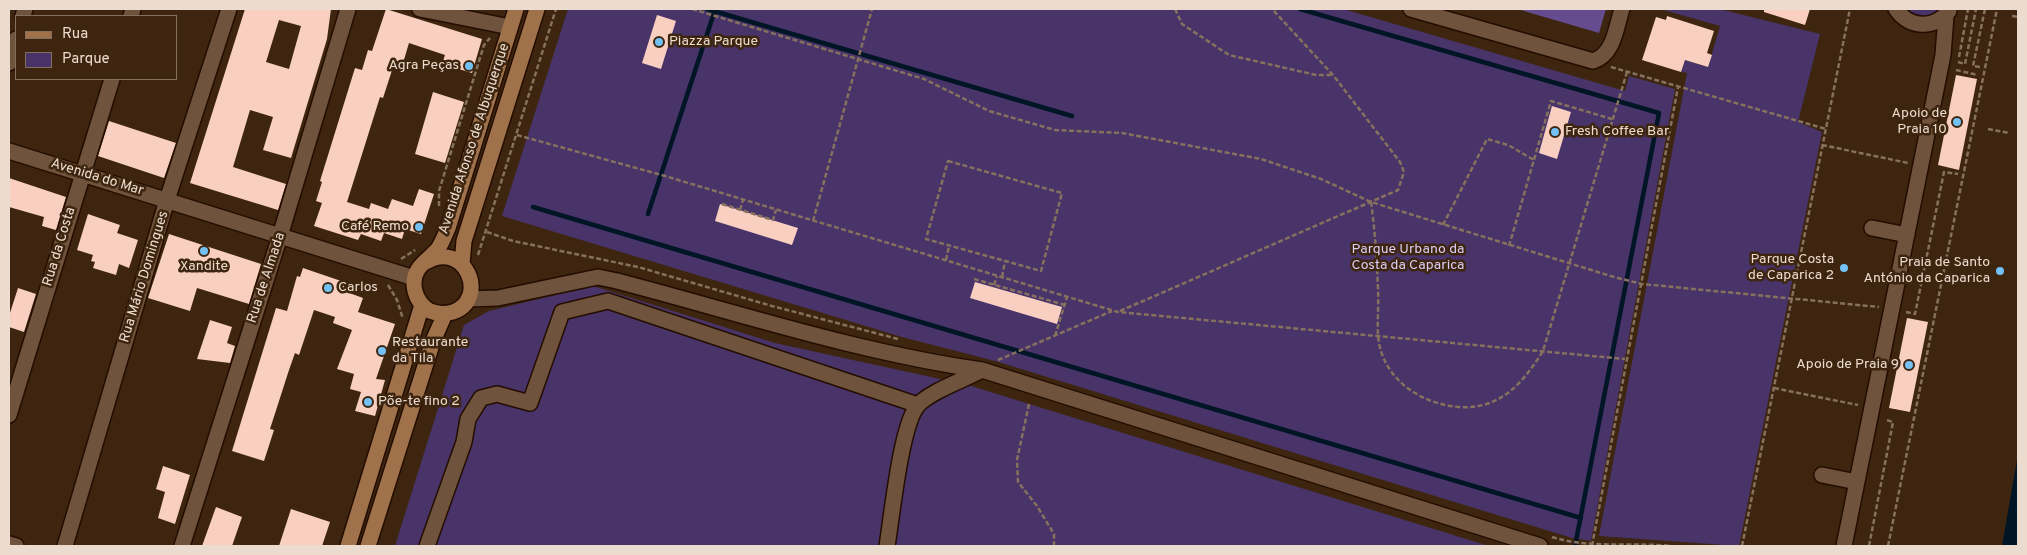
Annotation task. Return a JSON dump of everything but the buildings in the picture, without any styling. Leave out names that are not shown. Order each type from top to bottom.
[{"type":"main road","name":"Avenida Afonso de Albuquerque","points":[[414,278],[424,263],[438,248],[448,228],[516,9]]},
{"type":"main road","name":"Avenida Afonso de Albuquerque","points":[[468,298],[471,280],[464,241],[537,9]]},
{"type":"main road","points":[[424,263],[440,256],[469,263]]},
{"type":"main road","points":[[414,278],[416,297],[422,305],[437,314],[445,314],[462,306],[468,298]]},
{"type":"main road","points":[[348,546],[422,305]]},
{"type":"main road","points":[[368,546],[433,341],[445,314]]},
{"type":"street","name":"Rua Mário Domingues","points":[[65,546],[167,200],[229,9]]},
{"type":"street","name":"Rua de Almada","points":[[182,546],[280,236],[348,9]]},
{"type":"street","points":[[420,9],[510,27]]},
{"type":"street","points":[[1411,9],[1593,61],[1601,59],[1609,50],[1622,9]]},
{"type":"street","points":[[1896,9],[1905,19],[1920,25],[1942,52]]},
{"type":"street","points":[[1920,25],[1940,21],[1949,12]]},
{"type":"street","points":[[1844,546],[1921,166],[1949,12]]},
{"type":"street","points":[[9,63],[15,42]]},
{"type":"street","name":"Rua da Costa","points":[[9,415],[112,80]]},
{"type":"street","name":"Avenida do Mar","points":[[9,151],[414,278]]},
{"type":"street","points":[[1872,228],[1906,235]]},
{"type":"street","points":[[468,298],[498,298],[598,277],[851,343],[950,365],[988,366],[1540,546]]},
{"type":"street","points":[[427,546],[464,442],[468,420],[480,398],[496,394],[530,403],[562,312],[608,301],[918,406]]},
{"type":"street","points":[[887,546],[906,428],[918,406],[928,397],[988,366]]},
{"type":"street","points":[[1822,475],[1857,482]]},
{"type":"street","points":[[9,544],[16,546]]},
{"type":"path","points":[[469,263],[556,9]]},
{"type":"path","points":[[692,9],[924,79],[989,111],[1055,130],[1122,134],[1261,160],[1321,179],[1371,202],[1509,246],[1640,284],[1792,298],[1892,309],[1915,314],[1944,172],[1958,174]]},
{"type":"path","points":[[813,221],[872,9]]},
{"type":"path","points":[[1175,9],[1182,24],[1229,55],[1316,75],[1333,75]]},
{"type":"path","points":[[1118,312],[1398,190],[1404,172],[1400,162],[1333,75],[1272,9]]},
{"type":"path","points":[[1742,546],[1850,9]]},
{"type":"path","points":[[1958,62],[1965,64],[1976,9]]},
{"type":"path","points":[[1980,67],[1973,66],[1984,9]]},
{"type":"path","points":[[1888,546],[1997,9]]},
{"type":"path","points":[[2012,16],[2018,17]]},
{"type":"path","points":[[439,208],[439,191],[484,45]]},
{"type":"path","points":[[1593,61],[1826,129]]},
{"type":"path","points":[[1956,70],[1978,75]]},
{"type":"path","points":[[1371,202],[1377,252],[1378,336],[1390,370],[1402,385],[1420,397],[1446,406],[1469,408],[1494,401],[1515,388],[1543,351],[1627,72]]},
{"type":"path","points":[[1592,545],[1678,87]]},
{"type":"path","points":[[1509,246],[1552,101],[1612,119]]},
{"type":"path","points":[[1988,129],[2009,133]]},
{"type":"path","points":[[517,135],[665,176],[1118,312],[1625,359]]},
{"type":"path","points":[[1443,225],[1487,139],[1508,145],[1534,160]]},
{"type":"path","points":[[1822,146],[1921,166]]},
{"type":"path","points":[[948,161],[1062,193],[1041,271],[1005,261],[926,239],[948,161]]},
{"type":"path","points":[[740,210],[743,200]]},
{"type":"path","points":[[722,204],[773,220],[776,210]]},
{"type":"path","points":[[395,262],[421,246]]},
{"type":"path","points":[[946,260],[949,246]]},
{"type":"path","points":[[1002,277],[1005,261]]},
{"type":"path","points":[[994,285],[996,276]]},
{"type":"path","points":[[974,279],[1064,305]]},
{"type":"path","points":[[1034,297],[1037,288]]},
{"type":"path","points":[[1055,336],[1067,297]]},
{"type":"path","points":[[988,366],[1113,310]]},
{"type":"path","points":[[1774,388],[1872,408]]},
{"type":"path","points":[[1029,404],[1017,460],[1018,482],[1037,506],[1054,534],[1054,546]]},
{"type":"path","points":[[1869,546],[1894,422],[1886,420]]},
{"type":"path","points":[[1565,542],[1592,545],[1641,543],[1672,546]]},
{"type":"green space","name":"Parque Urbano da Costa da Caparica","points":[[568,9],[1343,9],[1625,91],[1629,76],[1675,89],[1591,541],[1572,538],[995,361],[902,337],[502,216]]},
{"type":"green space","points":[[1660,9],[1719,9],[1820,34],[1798,122],[1822,132],[1739,546],[1599,536],[1687,73],[1681,72],[1685,60],[1708,67],[1720,26]]},
{"type":"green space","points":[[1904,9],[1939,9],[1926,16],[1917,16]]},
{"type":"green space","points":[[593,286],[775,343],[940,379],[962,381],[971,386],[1489,546],[395,546],[464,325],[489,311]]},
{"type":"shaded area","points":[[1517,9],[1606,9],[1599,33]]},
{"type":"water","points":[[2018,454],[2018,546],[2002,546]]},
{"type":"waterway","points":[[707,9],[1072,116]]},
{"type":"waterway","points":[[1300,9],[1659,113],[1575,546]]},
{"type":"waterway","points":[[648,214],[715,10]]},
{"type":"waterway","points":[[533,207],[1581,518]]},
{"type":"place","name":"Piazza Parque","points":[[659,42]]},
{"type":"place","name":"Agra Peças","points":[[469,66]]},
{"type":"place","name":"Apoio de Praia 10","points":[[1957,122]]},
{"type":"place","name":"Fresh Coffee Bar","points":[[1555,132]]},
{"type":"place","name":"Café Remo","points":[[419,227]]},
{"type":"place","name":"Xandite","points":[[204,251]]},
{"type":"place","name":"Parque Costa de Caparica 2","points":[[1844,268]]},
{"type":"place","name":"Praia de Santo António da Caparica","points":[[2000,271]]},
{"type":"place","name":"Carlos","points":[[328,288]]},
{"type":"place","name":"Restaurante da Tila","points":[[382,351]]},
{"type":"place","name":"Apoio de Praia 9","points":[[1909,365]]},
{"type":"place","name":"Põe-te fino 2","points":[[368,402]]}]
